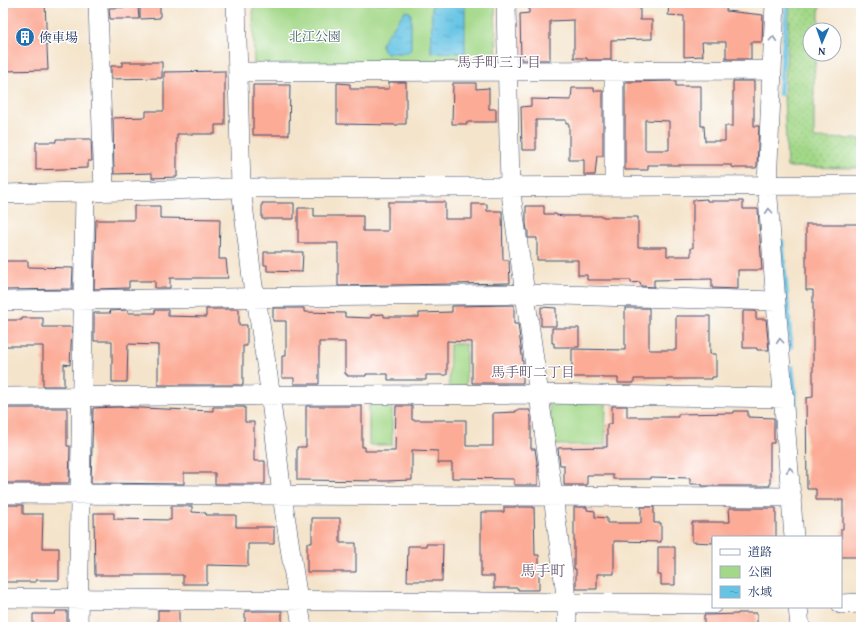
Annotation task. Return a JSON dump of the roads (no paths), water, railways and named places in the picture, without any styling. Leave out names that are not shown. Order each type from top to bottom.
[{"type":"street","points":[[98,3],[104,192]]},
{"type":"street","points":[[236,3],[241,188],[253,286],[256,297],[282,494],[302,627]]},
{"type":"street","points":[[506,3],[510,186],[567,603],[567,627]]},
{"type":"street","points":[[775,3],[767,185],[785,398],[794,536]]},
{"type":"street","points":[[614,70],[614,186]]},
{"type":"street","points":[[238,72],[771,70]]},
{"type":"street","points":[[3,194],[241,188],[861,185]]},
{"type":"street","points":[[78,627],[84,192]]},
{"type":"street","points":[[3,300],[525,294],[776,301]]},
{"type":"street","points":[[3,397],[539,394],[785,398]]},
{"type":"street","points":[[3,494],[792,497]]},
{"type":"street","points":[[3,598],[712,604]]},
{"type":"street","points":[[842,604],[861,603]]},
{"type":"street","points":[[798,608],[800,627]]},
{"type":"water","points":[[432,3],[465,3],[465,53],[431,52]]},
{"type":"water","points":[[405,11],[410,12],[411,14],[411,49],[408,53],[387,53],[382,49],[382,42]]},
{"type":"waterway","points":[[780,94],[787,3]]},
{"type":"waterway","points":[[782,241],[791,347]]},
{"type":"waterway","points":[[792,367],[796,407]]},
{"type":"place","name":"倹車場","points":[[25,37]]},
{"type":"district","name":"馬手町三丁目","points":[[499,62]]},
{"type":"district","name":"馬手町二丁目","points":[[533,372]]},
{"type":"district","name":"馬手町","points":[[543,571]]},
{"type":"park label","name":"北江公園","points":[[315,36]]}]
